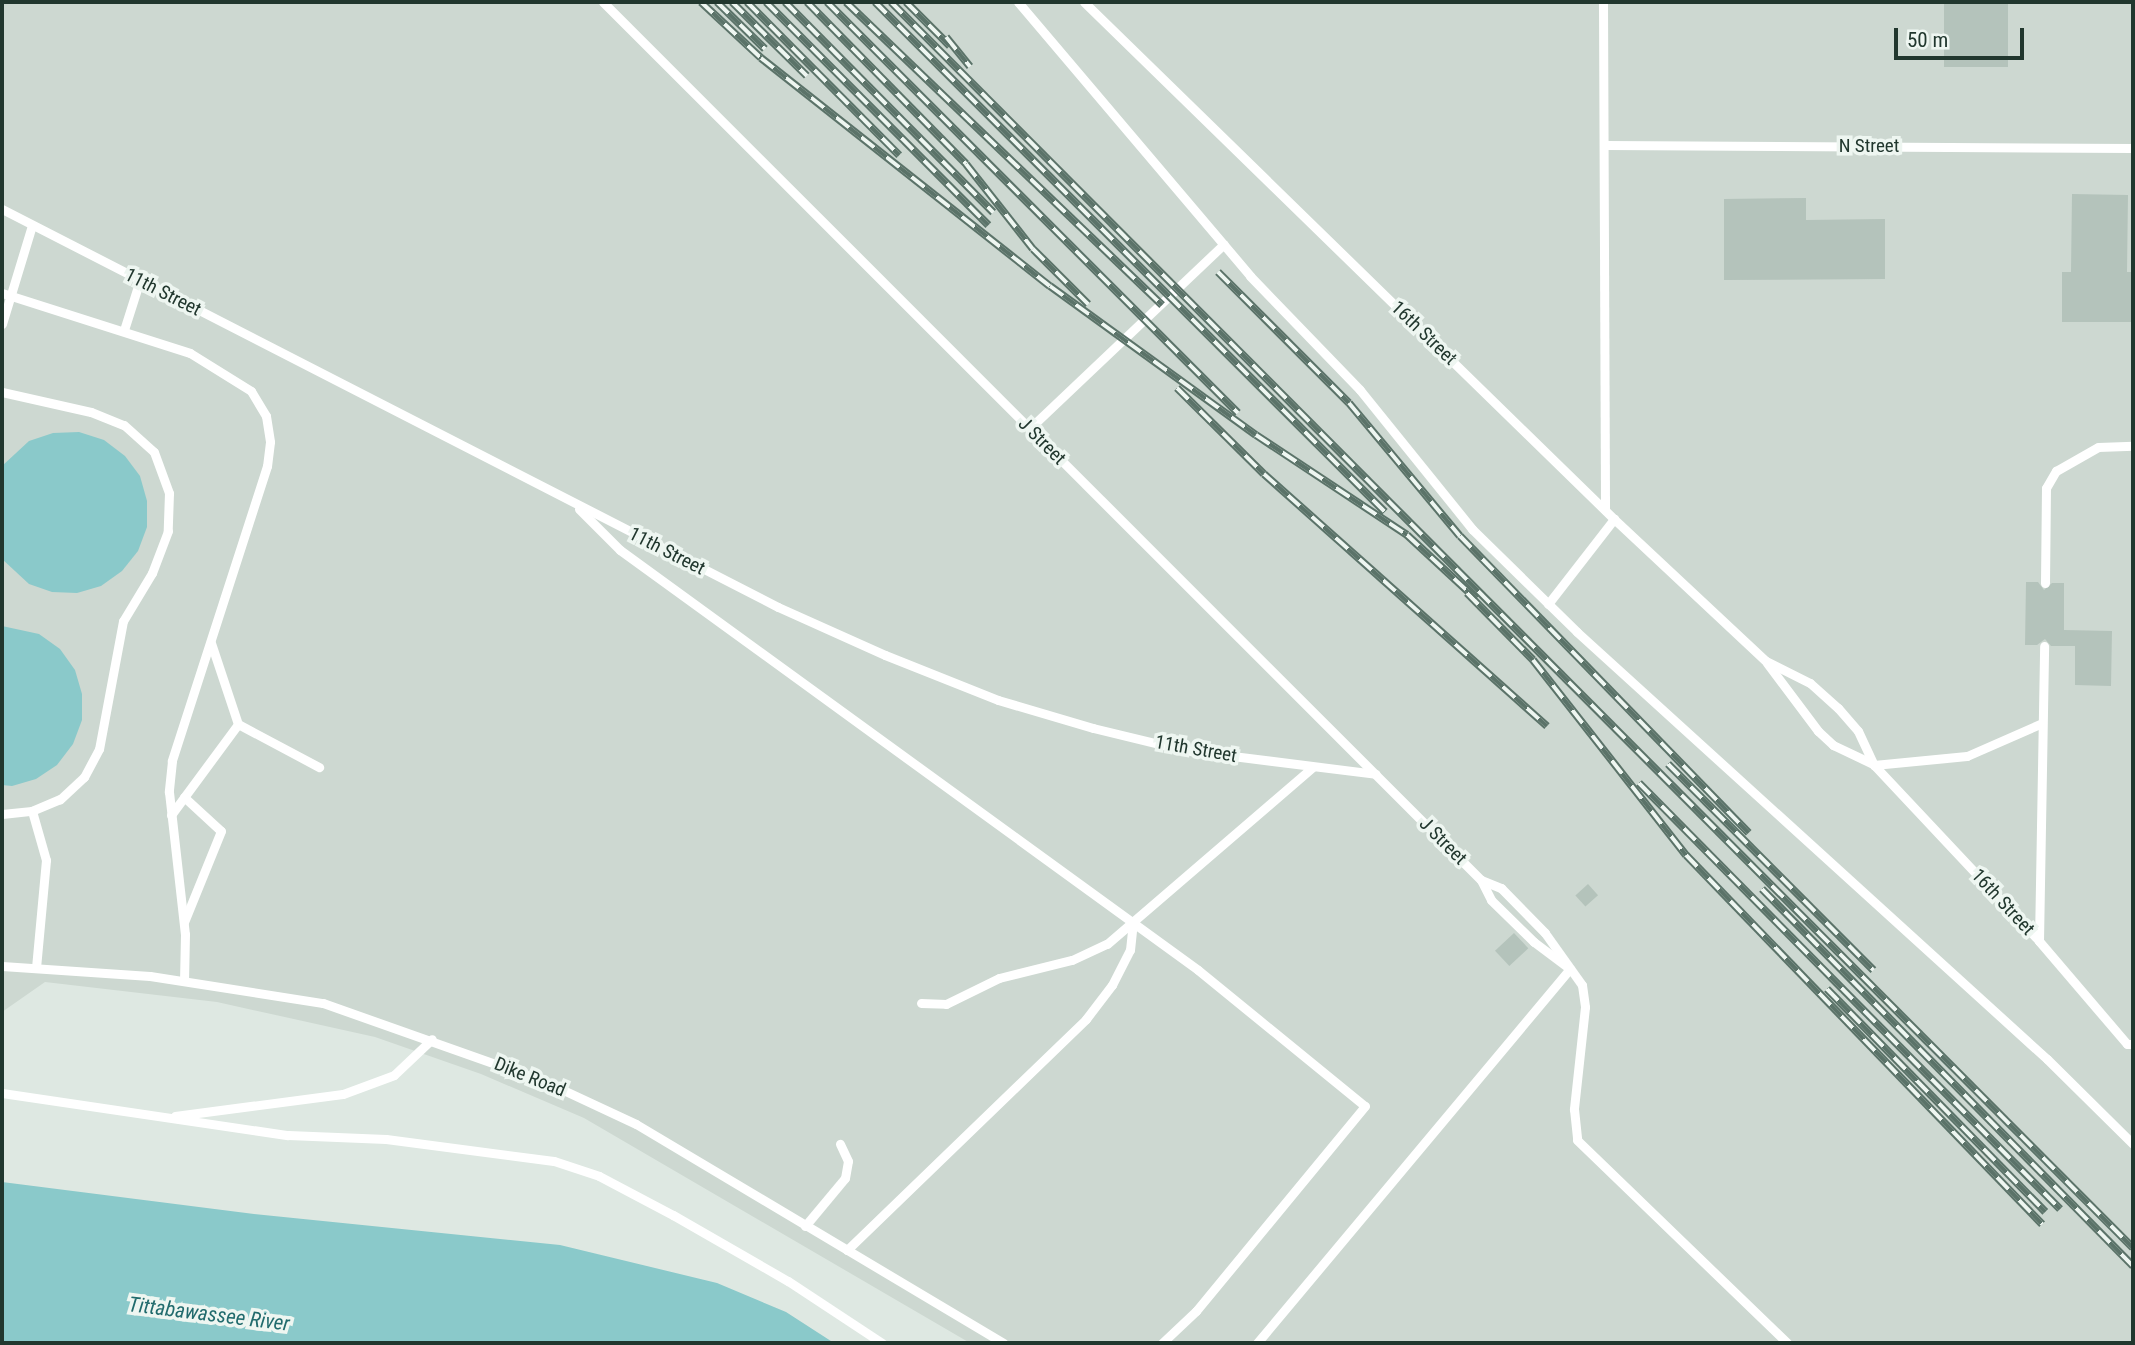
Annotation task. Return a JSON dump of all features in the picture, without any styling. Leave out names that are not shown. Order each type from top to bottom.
[{"type":"lane","name":"J Street","points":[[603,2],[1481,880],[1498,907],[1534,943],[1570,968]]},
{"type":"lane","points":[[1018,2],[1224,244],[1360,390],[1472,529],[1548,604],[2047,1059],[2133,1144]]},
{"type":"lane","name":"16th Street","points":[[1084,2],[1605,510],[1766,661],[1810,683],[1838,708],[1858,730],[1874,765]]},
{"type":"lane","points":[[1603,2],[1605,510]]},
{"type":"lane","name":"N Street","points":[[1605,145],[2133,148]]},
{"type":"lane","name":"11th Street","points":[[2,209],[778,607],[998,700],[1184,750],[1376,774]]},
{"type":"lane","points":[[2,324],[32,225]]},
{"type":"lane","points":[[1030,428],[1224,244]]},
{"type":"lane","points":[[124,330],[141,280]]},
{"type":"lane","points":[[2,293],[124,330],[223,369],[251,391],[266,415],[270,442],[267,466],[172,761],[171,815],[184,924],[184,980]]},
{"type":"lane","points":[[2,392],[91,412],[124,425],[153,452],[169,493],[168,531],[152,573],[123,621],[99,749],[84,777],[60,799],[32,811],[2,814]]},
{"type":"lane","points":[[2045,583],[2046,488],[2056,471],[2098,447],[2133,446]]},
{"type":"lane","points":[[574,504],[620,550],[1133,922],[1364,1106],[1196,1311],[1162,1343]]},
{"type":"lane","points":[[1548,604],[1615,519]]},
{"type":"lane","points":[[211,641],[237,724],[319,767]]},
{"type":"lane","points":[[2039,941],[2044,646]]},
{"type":"lane","name":"16th Street","points":[[1766,661],[1778,682],[1826,738],[1874,765],[2039,941],[2130,1044]]},
{"type":"lane","points":[[1874,765],[1967,756],[2042,723]]},
{"type":"lane","points":[[171,815],[237,724]]},
{"type":"lane","points":[[921,1003],[946,1004],[999,978],[1072,960],[1107,944],[1313,766]]},
{"type":"lane","points":[[184,797],[221,831],[184,924]]},
{"type":"lane","points":[[32,811],[46,860],[36,968]]},
{"type":"lane","name":"J Street","points":[[1481,880],[1501,888],[1545,933],[1582,985],[1585,1007],[1574,1109],[1577,1140],[1787,1343]]},
{"type":"lane","points":[[847,1250],[1086,1019],[1112,985],[1130,950],[1133,922]]},
{"type":"lane","name":"Dike Road","points":[[2,966],[184,980],[323,1003],[546,1082],[636,1124],[1004,1343]]},
{"type":"lane","points":[[1257,1343],[1570,968]]},
{"type":"lane","points":[[167,1118],[343,1094],[394,1075],[432,1040]]},
{"type":"lane","points":[[2,1093],[167,1118],[554,1161],[599,1176],[673,1215],[882,1342]]},
{"type":"lane","points":[[805,1226],[845,1178],[848,1161],[840,1144]]},
{"type":"shaded area","points":[[2,2],[2133,2],[2133,1343],[970,1343],[584,1118],[481,1074],[375,1037],[217,1002],[45,982],[2,1012]]},
{"type":"water","points":[[79,432],[104,440],[125,456],[140,476],[147,501],[147,527],[138,551],[122,571],[101,586],[77,593],[52,592],[29,584],[2,559],[2,466],[29,441],[53,433]]},
{"type":"water","points":[[2,626],[39,634],[60,649],[75,670],[82,694],[82,720],[73,744],[57,765],[36,779],[12,786],[2,785]]},
{"type":"water","name":"Tittabawassee River","points":[[2,1182],[254,1214],[560,1245],[717,1283],[786,1312],[834,1343],[2,1343]]},
{"type":"building","points":[[1944,2],[2008,2],[2008,67],[1944,67]]},
{"type":"building","points":[[2072,194],[2128,195],[2127,272],[2133,272],[2133,322],[2062,322],[2062,272],[2071,272]]},
{"type":"building","points":[[1806,198],[1806,220],[1885,219],[1885,279],[1724,280],[1724,199]]},
{"type":"building","points":[[2026,582],[2038,582],[2044,590],[2052,583],[2064,583],[2064,630],[2112,631],[2111,686],[2075,685],[2075,646],[2051,646],[2045,639],[2037,645],[2025,645]]},
{"type":"building","points":[[1588,884],[1598,895],[1585,907],[1575,895]]},
{"type":"building","points":[[1514,933],[1528,948],[1509,966],[1495,951]]},
{"type":"railway","points":[[701,2],[761,58],[1050,286],[1256,435],[1407,535],[1476,599]]},
{"type":"railway","points":[[717,2],[765,49]]},
{"type":"railway","points":[[732,2],[807,76]]},
{"type":"railway","points":[[747,2],[899,155]]},
{"type":"railway","points":[[766,2],[988,225]]},
{"type":"railway","points":[[785,2],[993,212]]},
{"type":"railway","points":[[807,2],[966,164],[1033,249],[1088,304]]},
{"type":"railway","points":[[827,2],[1238,413]]},
{"type":"railway","points":[[846,2],[1162,305]]},
{"type":"railway","points":[[875,2],[1385,512]]},
{"type":"railway","points":[[891,2],[2133,1248]]},
{"type":"railway","points":[[906,2],[950,46]]},
{"type":"railway","points":[[946,37],[970,67]]},
{"type":"railway","points":[[1218,272],[1349,403],[1460,536],[1749,833]]},
{"type":"railway","points":[[1177,388],[1264,474],[1547,726]]},
{"type":"railway","points":[[1467,593],[1533,660],[1686,855],[2042,1224]]},
{"type":"railway","points":[[1668,764],[1873,970]]},
{"type":"railway","points":[[1639,783],[2060,1209]]},
{"type":"railway","points":[[1762,889],[2133,1266]]},
{"type":"railway","points":[[1827,989],[2045,1212]]}]
